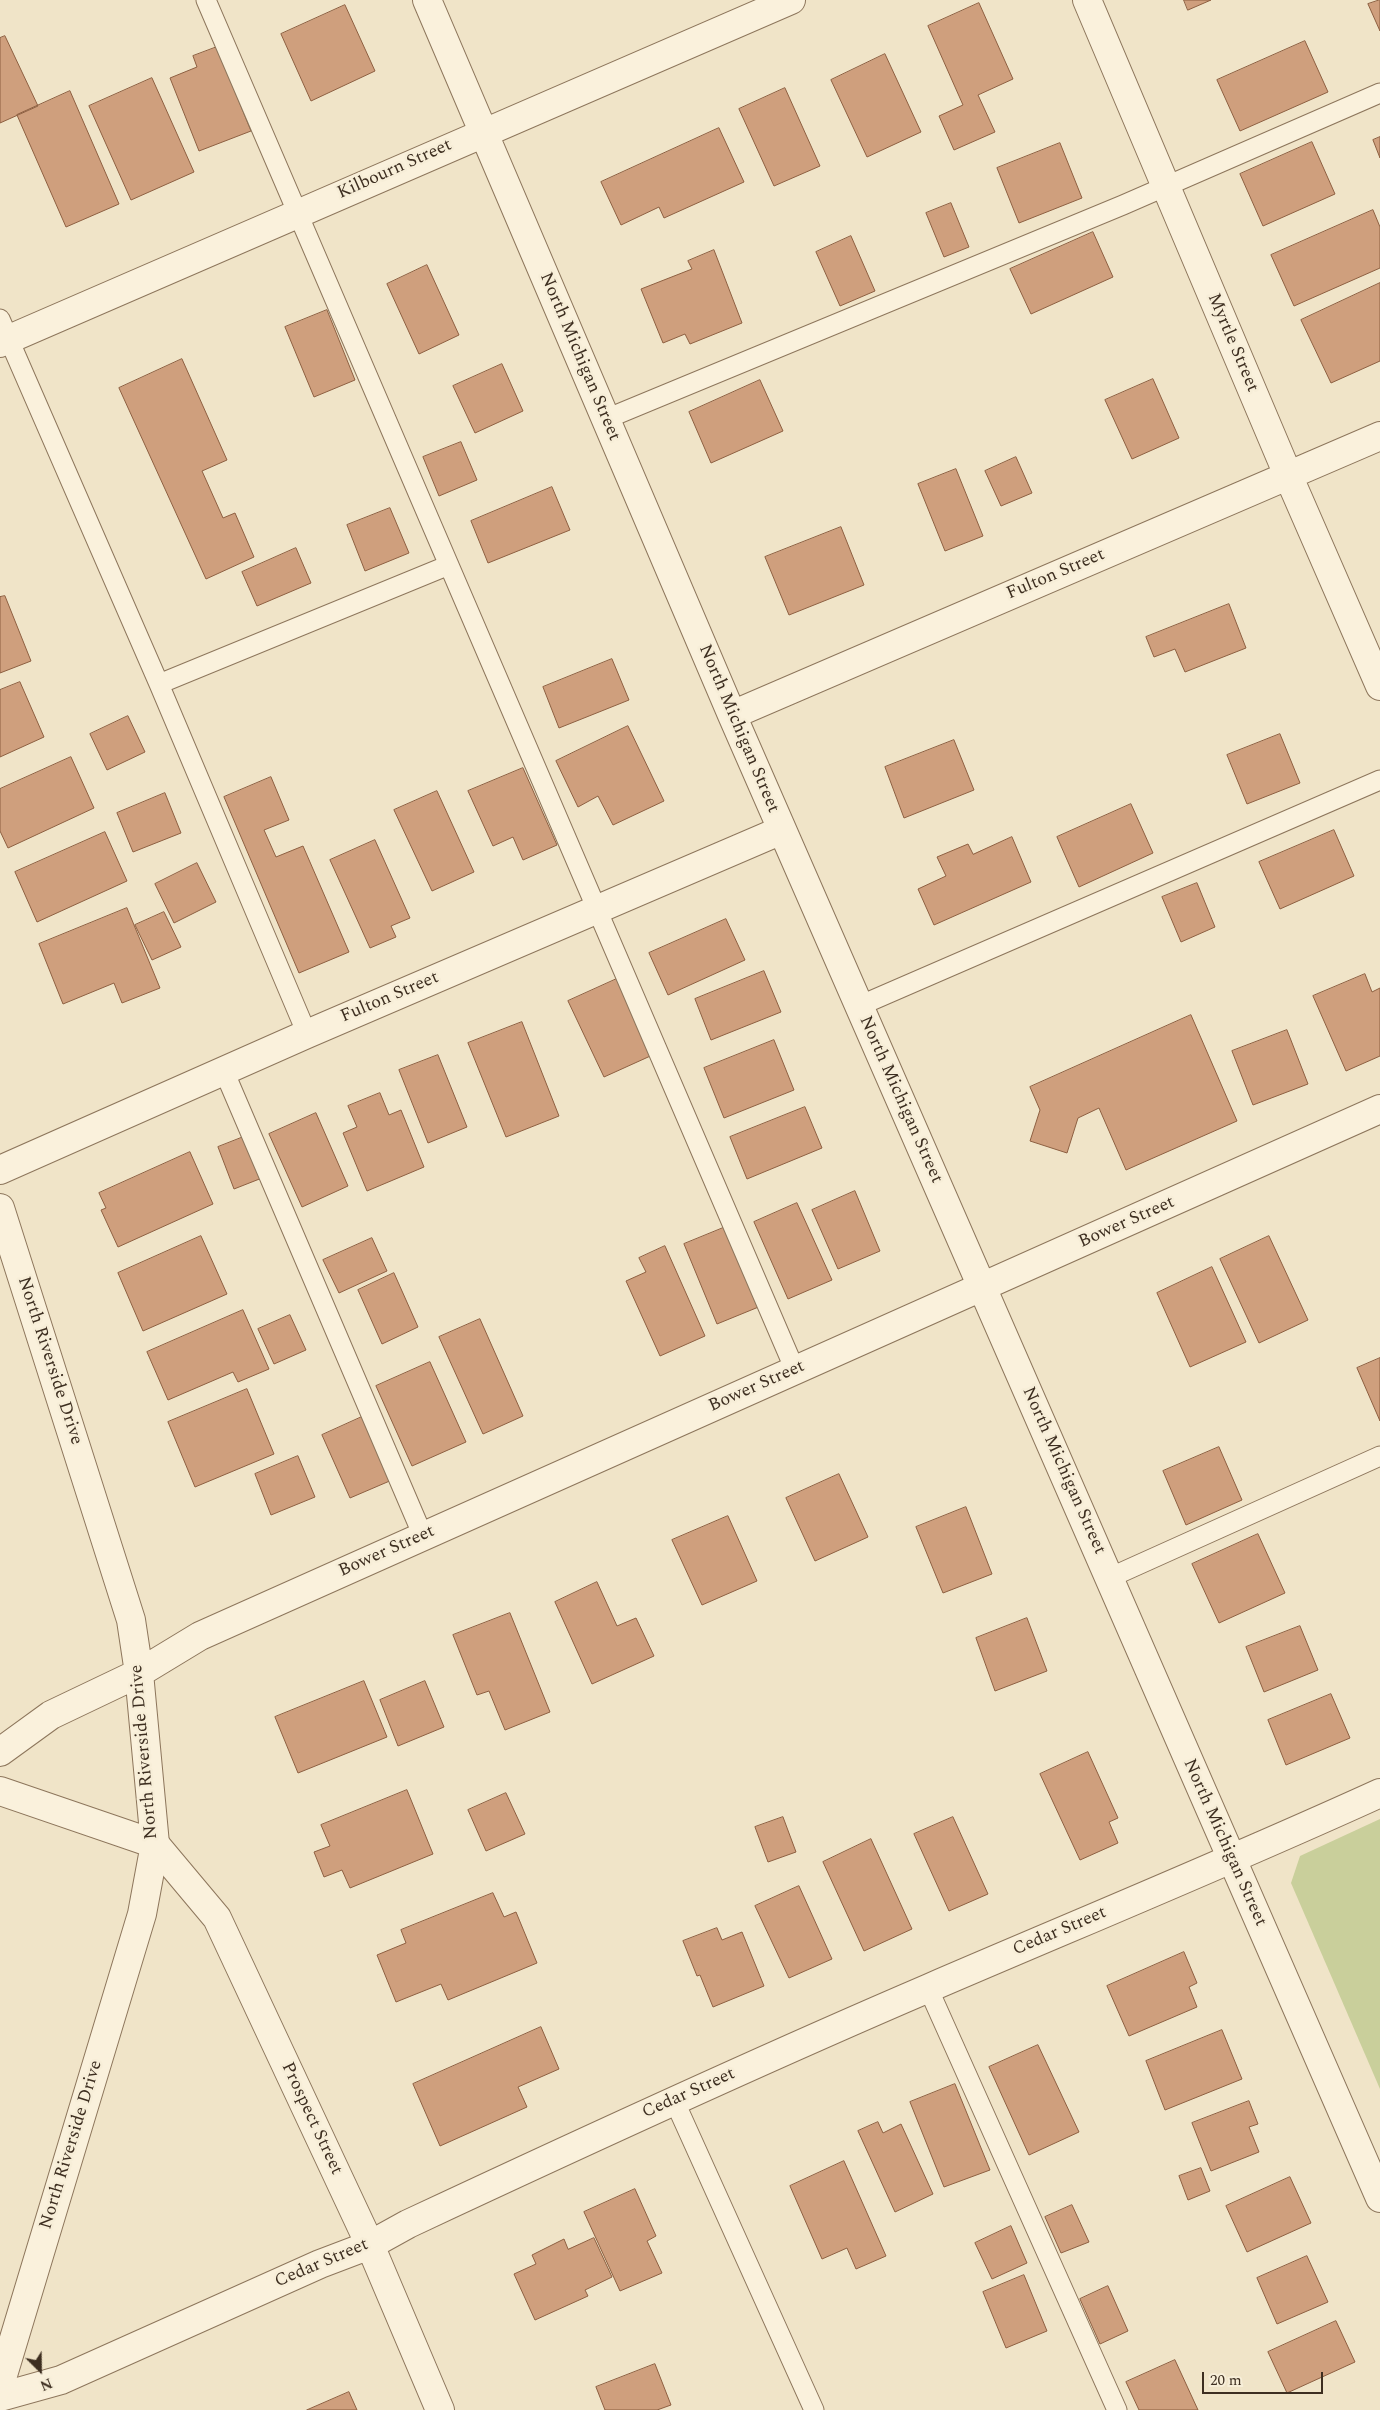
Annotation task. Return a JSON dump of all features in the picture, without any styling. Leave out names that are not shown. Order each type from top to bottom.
[{"type":"street","name":"North Michigan Street","points":[[427,0],[732,715],[1380,2198]]},
{"type":"street","name":"Kilbourn Street","points":[[3,334],[297,213],[791,0]]},
{"type":"street","name":"Myrtle Street","points":[[1088,0],[1288,475],[1380,686]]},
{"type":"street","name":"Fulton Street","points":[[732,715],[1380,436]]},
{"type":"street","name":"Fulton Street","points":[[0,1170],[307,1034],[782,830]]},
{"type":"street","name":"Bower Street","points":[[0,1752],[51,1715],[138,1673],[200,1636],[1380,1109]]},
{"type":"street","name":"North Riverside Drive","points":[[0,1208],[128,1613],[138,1673],[155,1844],[142,1914],[0,2385]]},
{"type":"street","points":[[0,1791],[155,1844]]},
{"type":"street","name":"Cedar Street","points":[[0,2397],[61,2380],[320,2264],[370,2245],[408,2224],[674,2100],[928,1988],[1232,1860],[1380,1793]]},
{"type":"street","name":"Prospect Street","points":[[155,1844],[217,1918],[370,2245],[440,2410]]},
{"type":"lane","points":[[206,0],[795,1370]]},
{"type":"lane","points":[[606,419],[1166,186],[1380,93]]},
{"type":"lane","points":[[3,334],[158,684],[307,1034]]},
{"type":"lane","points":[[158,684],[449,565]]},
{"type":"lane","points":[[859,1006],[1380,780]]},
{"type":"lane","points":[[224,1071],[423,1536]]},
{"type":"lane","points":[[1110,1578],[1380,1456]]},
{"type":"lane","points":[[928,1988],[1117,2410]]},
{"type":"lane","points":[[674,2100],[814,2410]]},
{"type":"green space","points":[[1380,1819],[1380,2089],[1291,1883],[1300,1856]]},
{"type":"building","points":[[1184,0],[1211,0],[1188,10]]},
{"type":"building","points":[[1380,0],[1380,31],[1368,4]]},
{"type":"building","points":[[979,3],[1013,79],[978,95],[995,132],[954,150],[939,116],[963,105],[928,26]]},
{"type":"building","points":[[345,5],[375,71],[311,101],[281,34]]},
{"type":"building","points":[[5,36],[38,106],[0,123],[0,38]]},
{"type":"building","points":[[1305,41],[1328,92],[1240,131],[1217,80]]},
{"type":"building","points":[[217,47],[251,131],[199,151],[170,78],[197,67],[193,56]]},
{"type":"building","points":[[885,54],[921,132],[867,157],[831,80]]},
{"type":"building","points":[[152,78],[194,172],[131,200],[89,106]]},
{"type":"building","points":[[785,88],[820,166],[774,186],[739,109]]},
{"type":"building","points":[[70,91],[119,204],[66,227],[17,115]]},
{"type":"building","points":[[719,128],[744,182],[664,218],[659,207],[621,225],[601,182]]},
{"type":"building","points":[[1380,137],[1380,158],[1373,140]]},
{"type":"building","points":[[1312,142],[1335,194],[1263,226],[1240,174]]},
{"type":"building","points":[[1060,143],[1082,198],[1019,223],[997,168]]},
{"type":"building","points":[[951,203],[969,247],[944,257],[926,213]]},
{"type":"building","points":[[1373,210],[1380,227],[1380,268],[1294,306],[1271,255]]},
{"type":"building","points":[[1093,232],[1113,277],[1031,314],[1010,269]]},
{"type":"building","points":[[851,236],[875,291],[840,306],[816,252]]},
{"type":"building","points":[[714,250],[742,323],[690,344],[685,334],[663,343],[641,289],[692,269],[688,261]]},
{"type":"building","points":[[427,265],[459,335],[419,354],[387,284]]},
{"type":"building","points":[[1380,283],[1380,361],[1331,383],[1301,320]]},
{"type":"building","points":[[327,310],[355,380],[314,397],[285,327]]},
{"type":"building","points":[[182,359],[227,460],[202,471],[223,518],[235,513],[254,557],[206,579],[119,388]]},
{"type":"building","points":[[502,364],[523,411],[475,433],[453,386]]},
{"type":"building","points":[[1153,379],[1179,438],[1132,459],[1105,400]]},
{"type":"building","points":[[760,380],[783,431],[711,463],[689,412]]},
{"type":"building","points":[[461,442],[477,480],[439,496],[423,457]]},
{"type":"building","points":[[1016,457],[1032,493],[1001,506],[985,471]]},
{"type":"building","points":[[956,469],[983,536],[945,551],[918,484]]},
{"type":"building","points":[[552,487],[570,530],[488,563],[471,521]]},
{"type":"building","points":[[390,508],[409,553],[365,571],[347,525]]},
{"type":"building","points":[[841,527],[864,585],[789,615],[765,557]]},
{"type":"building","points":[[296,548],[311,583],[257,606],[242,572]]},
{"type":"building","points":[[5,596],[31,661],[0,673],[0,597]]},
{"type":"building","points":[[1229,604],[1246,648],[1185,672],[1175,649],[1154,657],[1146,637]]},
{"type":"building","points":[[612,659],[629,700],[559,728],[543,687]]},
{"type":"building","points":[[20,682],[44,737],[0,757],[0,690]]},
{"type":"building","points":[[128,716],[145,752],[107,770],[90,734]]},
{"type":"building","points":[[628,726],[664,801],[613,825],[598,796],[578,807],[556,761]]},
{"type":"building","points":[[1280,734],[1300,783],[1247,804],[1227,755]]},
{"type":"building","points":[[954,740],[974,790],[904,818],[885,767]]},
{"type":"building","points":[[71,757],[94,808],[8,848],[0,831],[0,789]]},
{"type":"building","points":[[523,768],[557,845],[523,860],[513,837],[493,846],[468,791]]},
{"type":"building","points":[[271,777],[289,820],[264,830],[276,857],[303,846],[349,952],[299,973],[224,797]]},
{"type":"building","points":[[437,791],[474,872],[432,891],[394,810]]},
{"type":"building","points":[[165,793],[181,833],[133,852],[117,813]]},
{"type":"building","points":[[1131,804],[1153,853],[1079,887],[1057,837]]},
{"type":"building","points":[[1334,830],[1354,876],[1280,909],[1259,862]]},
{"type":"building","points":[[105,832],[127,881],[37,922],[15,872]]},
{"type":"building","points":[[1012,837],[1031,882],[934,925],[918,889],[946,876],[937,857],[968,844],[973,854]]},
{"type":"building","points":[[375,840],[410,918],[391,926],[396,937],[370,948],[330,860]]},
{"type":"building","points":[[197,863],[216,902],[174,923],[155,884]]},
{"type":"building","points":[[1197,883],[1215,927],[1181,942],[1162,897]]},
{"type":"building","points":[[127,908],[160,988],[122,1003],[114,983],[63,1004],[39,944]]},
{"type":"building","points":[[164,912],[181,947],[152,960],[135,925]]},
{"type":"building","points":[[726,919],[745,960],[668,995],[649,953]]},
{"type":"building","points":[[764,971],[781,1012],[711,1040],[695,999]]},
{"type":"building","points":[[1365,974],[1372,992],[1380,988],[1380,1056],[1346,1071],[1313,996]]},
{"type":"building","points":[[621,977],[657,1053],[604,1077],[568,1001]]},
{"type":"building","points":[[1191,1015],[1237,1121],[1126,1170],[1099,1108],[1078,1118],[1067,1153],[1030,1141],[1040,1110],[1030,1087]]},
{"type":"building","points":[[522,1022],[559,1116],[506,1137],[468,1043]]},
{"type":"building","points":[[1287,1030],[1308,1084],[1253,1105],[1232,1051]]},
{"type":"building","points":[[774,1040],[794,1090],[724,1118],[704,1068]]},
{"type":"building","points":[[438,1055],[467,1127],[428,1143],[399,1070]]},
{"type":"building","points":[[380,1093],[389,1115],[401,1110],[424,1167],[367,1191],[343,1133],[357,1127],[348,1106]]},
{"type":"building","points":[[805,1107],[822,1148],[747,1179],[730,1137]]},
{"type":"building","points":[[316,1113],[348,1186],[302,1207],[269,1134]]},
{"type":"building","points":[[246,1136],[262,1178],[234,1189],[218,1147]]},
{"type":"building","points":[[190,1152],[213,1204],[118,1247],[101,1210],[106,1208],[99,1193]]},
{"type":"building","points":[[855,1191],[880,1251],[838,1269],[812,1210]]},
{"type":"building","points":[[797,1203],[832,1280],[788,1299],[754,1222]]},
{"type":"building","points":[[728,1226],[761,1306],[717,1324],[684,1244]]},
{"type":"building","points":[[201,1236],[227,1294],[143,1331],[118,1273]]},
{"type":"building","points":[[1269,1236],[1308,1320],[1259,1343],[1220,1259]]},
{"type":"building","points":[[372,1238],[387,1271],[339,1293],[323,1260]]},
{"type":"building","points":[[665,1246],[705,1336],[660,1356],[626,1281],[646,1272],[639,1258]]},
{"type":"building","points":[[1212,1267],[1246,1342],[1190,1367],[1157,1293]]},
{"type":"building","points":[[394,1273],[418,1327],[382,1344],[358,1290]]},
{"type":"building","points":[[243,1310],[269,1369],[238,1382],[233,1372],[168,1400],[147,1352]]},
{"type":"building","points":[[290,1315],[306,1350],[274,1364],[258,1329]]},
{"type":"building","points":[[480,1319],[523,1416],[483,1434],[439,1337]]},
{"type":"building","points":[[1380,1358],[1380,1421],[1357,1368]]},
{"type":"building","points":[[430,1362],[466,1442],[412,1466],[376,1386]]},
{"type":"building","points":[[247,1389],[274,1454],[195,1487],[168,1422]]},
{"type":"building","points":[[364,1416],[392,1480],[350,1498],[322,1435]]},
{"type":"building","points":[[1219,1447],[1242,1500],[1186,1525],[1163,1471]]},
{"type":"building","points":[[298,1456],[315,1497],[271,1515],[255,1474]]},
{"type":"building","points":[[839,1474],[868,1537],[815,1561],[786,1498]]},
{"type":"building","points":[[966,1507],[992,1574],[943,1593],[916,1527]]},
{"type":"building","points":[[728,1516],[757,1581],[702,1605],[672,1540]]},
{"type":"building","points":[[1258,1534],[1285,1593],[1219,1623],[1192,1564]]},
{"type":"building","points":[[597,1582],[617,1626],[636,1618],[654,1656],[592,1684],[555,1602]]},
{"type":"building","points":[[510,1613],[550,1712],[505,1730],[489,1691],[477,1695],[453,1635]]},
{"type":"building","points":[[1027,1618],[1047,1671],[995,1691],[976,1638]]},
{"type":"building","points":[[1300,1626],[1318,1670],[1264,1692],[1246,1647]]},
{"type":"building","points":[[364,1681],[387,1737],[298,1773],[275,1717]]},
{"type":"building","points":[[425,1681],[444,1727],[398,1746],[380,1700]]},
{"type":"building","points":[[1331,1694],[1350,1738],[1286,1765],[1268,1720]]},
{"type":"building","points":[[1088,1752],[1118,1818],[1109,1822],[1118,1843],[1080,1860],[1040,1774]]},
{"type":"building","points":[[407,1790],[433,1854],[350,1888],[342,1870],[324,1877],[314,1852],[330,1846],[321,1825]]},
{"type":"building","points":[[506,1793],[525,1834],[486,1851],[468,1810]]},
{"type":"building","points":[[783,1817],[796,1852],[768,1862],[755,1827]]},
{"type":"building","points":[[953,1817],[988,1894],[949,1911],[914,1834]]},
{"type":"building","points":[[871,1839],[912,1929],[864,1951],[823,1862]]},
{"type":"building","points":[[799,1886],[832,1959],[789,1978],[755,1906]]},
{"type":"building","points":[[493,1893],[504,1917],[516,1912],[537,1963],[448,2000],[441,1984],[396,2002],[377,1955],[406,1943],[401,1930]]},
{"type":"building","points":[[717,1928],[722,1940],[742,1932],[764,1986],[713,2007],[700,1975],[697,1976],[683,1941]]},
{"type":"building","points":[[1184,1952],[1197,1983],[1189,1987],[1197,2007],[1129,2036],[1107,1986]]},
{"type":"building","points":[[541,2027],[559,2069],[518,2087],[527,2107],[440,2146],[413,2084]]},
{"type":"building","points":[[1222,2030],[1242,2079],[1165,2110],[1146,2061]]},
{"type":"building","points":[[1038,2045],[1079,2132],[1029,2155],[989,2067]]},
{"type":"building","points":[[955,2084],[990,2170],[944,2187],[910,2102]]},
{"type":"building","points":[[1249,2101],[1258,2124],[1249,2127],[1259,2152],[1211,2171],[1192,2123]]},
{"type":"building","points":[[878,2122],[883,2133],[901,2124],[933,2194],[895,2212],[858,2131]]},
{"type":"building","points":[[844,2161],[886,2256],[856,2269],[847,2248],[822,2259],[790,2186]]},
{"type":"building","points":[[1201,2168],[1210,2191],[1188,2200],[1179,2176]]},
{"type":"building","points":[[1290,2177],[1311,2223],[1247,2252],[1226,2206]]},
{"type":"building","points":[[635,2189],[656,2236],[647,2241],[662,2273],[620,2291],[584,2212]]},
{"type":"building","points":[[1072,2205],[1089,2242],[1061,2253],[1045,2217]]},
{"type":"building","points":[[1011,2226],[1027,2263],[992,2279],[975,2243]]},
{"type":"building","points":[[594,2238],[612,2277],[585,2290],[588,2296],[535,2320],[514,2274],[536,2264],[532,2255],[564,2239],[568,2249]]},
{"type":"building","points":[[1307,2256],[1328,2302],[1277,2324],[1257,2278]]},
{"type":"building","points":[[1024,2275],[1047,2331],[1006,2348],[983,2292]]},
{"type":"building","points":[[1108,2286],[1128,2331],[1100,2344],[1080,2299]]},
{"type":"building","points":[[1336,2321],[1355,2362],[1287,2393],[1268,2352]]},
{"type":"building","points":[[1175,2360],[1198,2410],[1139,2410],[1126,2382]]},
{"type":"building","points":[[655,2364],[671,2405],[657,2410],[605,2410],[596,2387]]},
{"type":"building","points":[[349,2392],[357,2410],[307,2410]]}]
